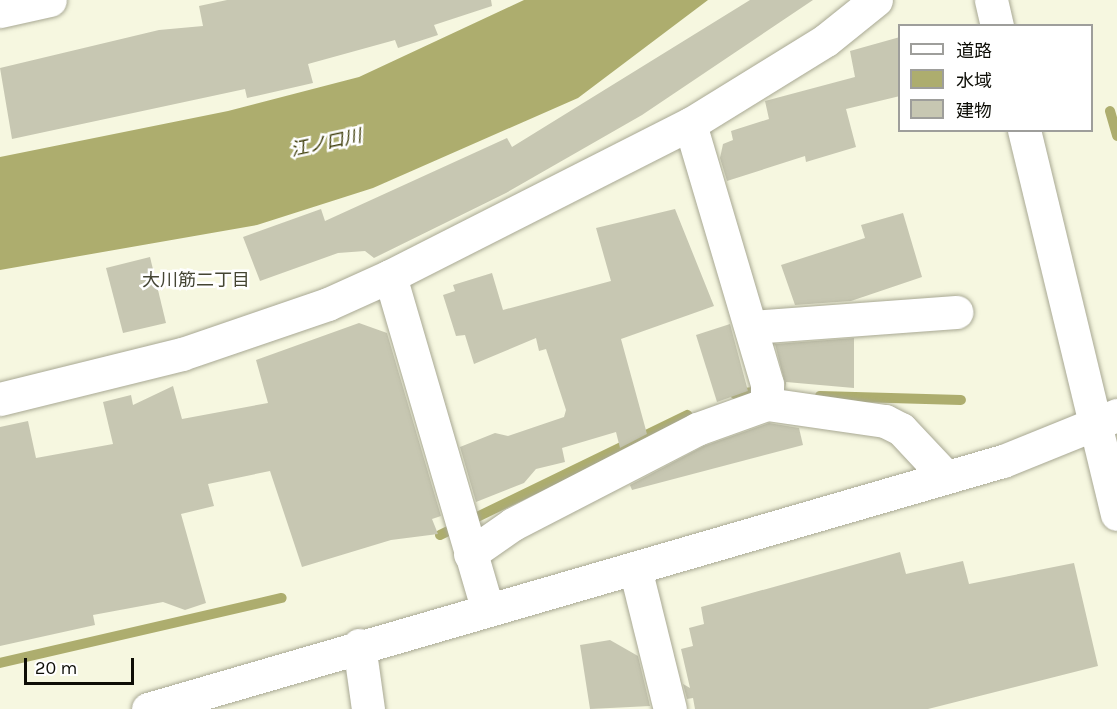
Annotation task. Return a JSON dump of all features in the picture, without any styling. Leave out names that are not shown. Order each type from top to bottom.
[{"type":"street","points":[[0,10],[50,0]]},
{"type":"street","points":[[0,399],[182,354],[328,304],[390,276],[690,124],[826,40],[876,0]]},
{"type":"street","points":[[991,0],[997,24]]},
{"type":"street","points":[[690,124],[751,327],[767,394]]},
{"type":"street","points":[[1025,132],[1106,420],[1117,514]]},
{"type":"street","points":[[390,276],[487,608]]},
{"type":"street","points":[[751,327],[956,312]]},
{"type":"street","points":[[466,538],[513,524],[767,394],[885,421],[901,429],[946,477]]},
{"type":"street","points":[[148,709],[359,645],[635,568],[946,477],[1106,420]]},
{"type":"street","points":[[635,568],[670,709]]},
{"type":"street","points":[[359,645],[368,709]]},
{"type":"water","name":"江ノ口川","points":[[524,0],[708,0],[578,98],[373,188],[257,225],[0,270],[0,157],[228,111],[359,77]]},
{"type":"building","points":[[227,0],[491,0],[492,6],[434,25],[438,35],[398,48],[395,40],[308,64],[313,83],[247,98],[245,89],[12,139],[0,68],[159,30],[203,26],[199,6]]},
{"type":"building","points":[[750,0],[813,0],[642,115],[506,193],[374,258],[365,251],[338,253],[260,281],[243,237],[321,209],[325,221],[507,138],[512,147]]},
{"type":"building","points":[[898,38],[898,96],[846,109],[856,147],[806,162],[805,156],[727,181],[720,158],[723,144],[733,140],[731,131],[769,119],[765,101],[855,77],[850,51]]},
{"type":"building","points":[[675,209],[714,306],[621,339],[647,434],[620,448],[616,432],[562,448],[565,462],[536,469],[524,483],[476,502],[460,447],[495,433],[508,436],[564,417],[566,410],[546,349],[539,351],[536,338],[474,364],[465,335],[456,336],[443,295],[455,291],[453,285],[492,273],[503,310],[611,281],[596,228]]},
{"type":"building","points":[[903,213],[922,277],[851,301],[795,305],[781,265],[865,238],[861,225]]},
{"type":"building","points":[[150,257],[166,323],[123,333],[106,268]]},
{"type":"building","points":[[359,323],[387,333],[441,516],[432,519],[438,534],[391,540],[302,567],[270,471],[208,484],[214,506],[181,514],[206,603],[185,610],[163,602],[93,615],[95,625],[0,646],[0,427],[28,421],[36,458],[113,444],[103,402],[131,395],[133,405],[173,386],[182,419],[268,403],[256,360]]},
{"type":"building","points":[[730,324],[748,391],[717,402],[696,335]]},
{"type":"building","points":[[854,338],[854,388],[786,382],[786,388],[775,344]]},
{"type":"building","points":[[769,423],[799,428],[803,445],[632,490],[630,485],[704,446]]},
{"type":"building","points":[[900,552],[906,574],[963,561],[969,584],[1074,563],[1098,666],[928,709],[695,709],[693,698],[687,699],[683,684],[690,688],[681,649],[693,646],[689,628],[704,624],[701,607]]},
{"type":"building","points":[[610,640],[638,656],[650,706],[590,709],[580,645]]},
{"type":"waterway","points":[[1110,111],[1117,136]]},
{"type":"waterway","points":[[735,394],[763,391]]},
{"type":"waterway","points":[[820,396],[961,400]]},
{"type":"waterway","points":[[440,535],[687,415]]},
{"type":"waterway","points":[[0,663],[282,598]]},
{"type":"district","name":"大川筋二丁目","points":[[196,280]]}]
